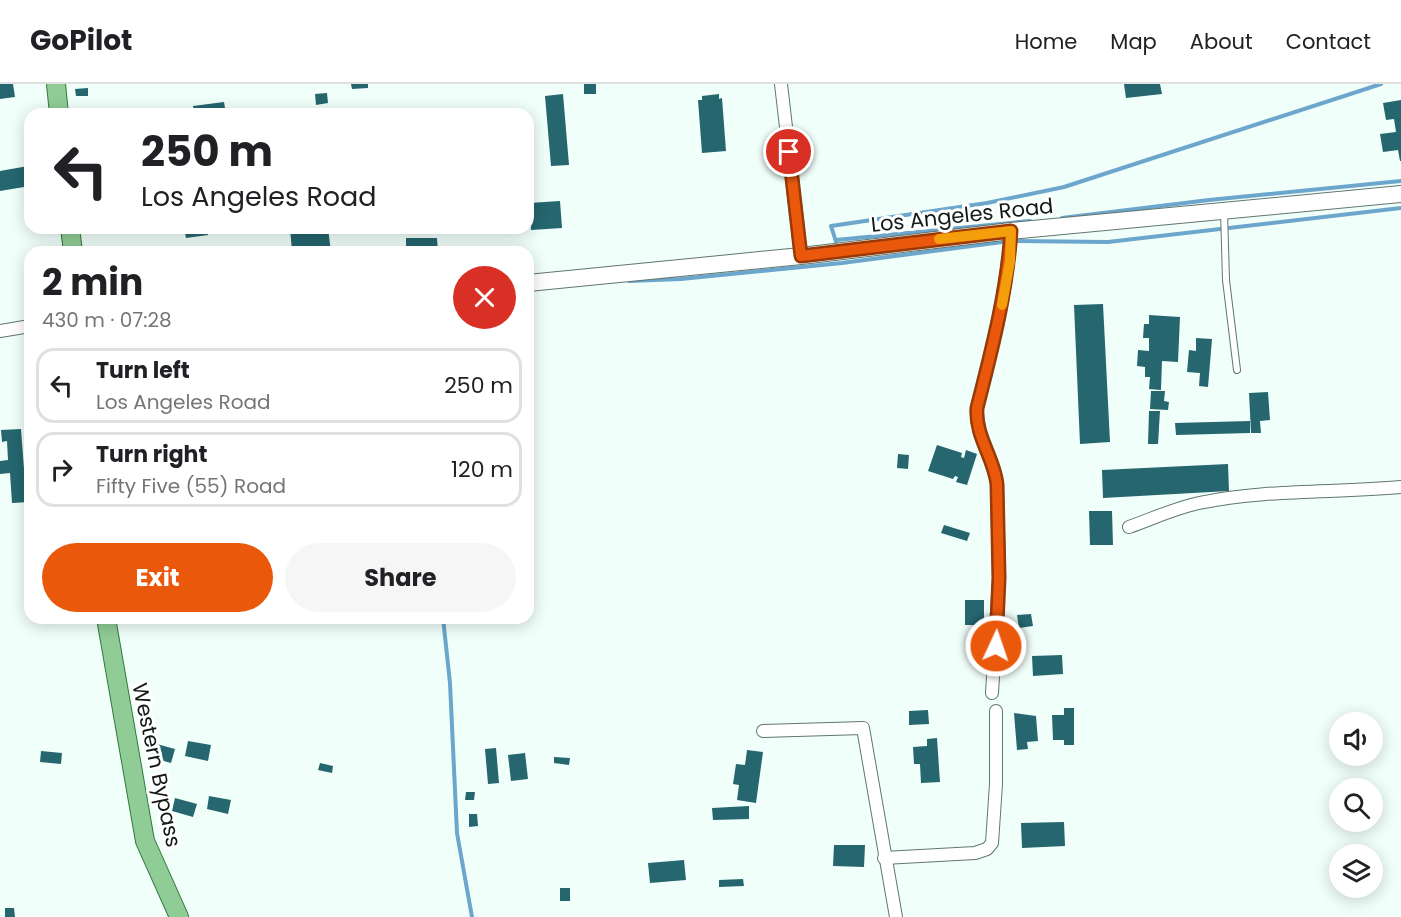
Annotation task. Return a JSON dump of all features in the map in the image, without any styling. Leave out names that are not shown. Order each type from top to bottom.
[{"type":"main road","points":[[56,84],[58,108]]},
{"type":"main road","name":"Los Angeles Road","points":[[534,282],[801,256],[1011,231],[1401,194]]},
{"type":"main road","name":"Western Bypass","points":[[107,624],[145,841],[179,917]]},
{"type":"street","points":[[782,84],[801,256]]},
{"type":"street","points":[[992,693],[999,578],[997,484],[996,471],[980,438],[976,422],[977,408],[1004,297],[1010,261],[1011,231]]},
{"type":"street","points":[[0,331],[24,327]]},
{"type":"street","points":[[1129,527],[1196,504],[1222,498],[1328,490],[1401,488]]},
{"type":"street","points":[[884,858],[975,853],[987,849],[992,843],[996,807],[996,711]]},
{"type":"street","points":[[764,731],[863,728],[896,917]]},
{"type":"lane","points":[[1224,210],[1226,280],[1237,370]]},
{"type":"building","points":[[0,84],[13,84],[15,97],[0,99]]},
{"type":"building","points":[[351,84],[368,84],[368,88],[352,89]]},
{"type":"building","points":[[584,84],[596,84],[596,94],[584,94]]},
{"type":"building","points":[[1124,84],[1160,84],[1162,94],[1126,98]]},
{"type":"building","points":[[88,88],[88,96],[76,96],[75,89]]},
{"type":"building","points":[[327,93],[328,103],[316,105],[315,94]]},
{"type":"building","points":[[563,94],[569,165],[551,166],[545,96]]},
{"type":"building","points":[[719,94],[719,99],[722,98],[726,151],[702,153],[698,100],[702,100],[702,96]]},
{"type":"building","points":[[1401,100],[1400,161],[1398,150],[1383,152],[1380,134],[1396,132],[1394,119],[1386,120],[1383,103]]},
{"type":"building","points":[[224,102],[225,108],[193,108],[193,106]]},
{"type":"building","points":[[24,167],[24,187],[0,191],[0,171]]},
{"type":"building","points":[[560,201],[562,228],[534,230],[534,203]]},
{"type":"building","points":[[185,234],[208,234],[208,235],[186,238]]},
{"type":"building","points":[[290,234],[329,234],[330,246],[292,246]]},
{"type":"building","points":[[406,238],[437,238],[438,246],[406,246]]},
{"type":"building","points":[[1103,304],[1110,442],[1080,444],[1074,305]]},
{"type":"building","points":[[1149,315],[1180,317],[1178,362],[1162,361],[1161,390],[1149,389],[1150,377],[1145,377],[1145,367],[1137,366],[1138,350],[1149,351],[1149,338],[1143,338],[1144,324],[1149,324]]},
{"type":"building","points":[[1196,338],[1212,339],[1208,387],[1199,386],[1200,373],[1187,372],[1189,350],[1196,351]]},
{"type":"building","points":[[1151,391],[1165,391],[1164,401],[1169,402],[1168,410],[1150,409]]},
{"type":"building","points":[[1268,392],[1270,420],[1260,421],[1261,433],[1251,433],[1249,393]]},
{"type":"building","points":[[1149,411],[1160,411],[1158,444],[1148,444]]},
{"type":"building","points":[[1250,421],[1250,433],[1176,435],[1175,423]]},
{"type":"building","points":[[21,429],[24,502],[12,503],[10,473],[0,474],[0,461],[8,460],[7,441],[2,442],[1,430]]},
{"type":"building","points":[[937,445],[962,453],[961,457],[964,458],[966,450],[977,454],[967,485],[956,482],[958,477],[955,476],[953,479],[928,471]]},
{"type":"building","points":[[898,454],[909,455],[908,469],[897,468]]},
{"type":"building","points":[[1228,464],[1229,491],[1103,498],[1102,470]]},
{"type":"building","points":[[1089,511],[1112,511],[1113,545],[1090,545]]},
{"type":"building","points":[[944,525],[970,533],[967,541],[941,533]]},
{"type":"building","points":[[965,600],[984,600],[984,625],[965,625]]},
{"type":"building","points":[[1031,614],[1033,626],[1019,628],[1017,615]]},
{"type":"building","points":[[1062,655],[1063,674],[1033,676],[1032,656]]},
{"type":"building","points":[[1064,708],[1074,708],[1074,745],[1064,745],[1064,740],[1053,740],[1052,715],[1064,715]]},
{"type":"building","points":[[928,710],[929,724],[909,725],[909,711]]},
{"type":"building","points":[[1014,713],[1036,716],[1038,741],[1027,742],[1028,749],[1017,750]]},
{"type":"building","points":[[937,738],[940,782],[921,783],[920,764],[914,764],[913,747],[927,746],[927,739]]},
{"type":"building","points":[[188,741],[211,745],[208,761],[185,756]]},
{"type":"building","points":[[153,743],[175,749],[171,763],[150,757]]},
{"type":"building","points":[[496,748],[499,783],[488,784],[485,749]]},
{"type":"building","points":[[747,750],[763,752],[756,803],[737,800],[739,785],[733,784],[736,764],[745,765]]},
{"type":"building","points":[[41,751],[62,753],[61,764],[40,762]]},
{"type":"building","points":[[525,753],[528,779],[511,781],[508,755]]},
{"type":"building","points":[[554,757],[570,758],[569,765],[554,763]]},
{"type":"building","points":[[320,763],[333,766],[332,773],[318,770]]},
{"type":"building","points":[[466,792],[475,792],[474,800],[465,800]]},
{"type":"building","points":[[209,796],[231,800],[228,814],[207,809]]},
{"type":"building","points":[[175,798],[197,804],[193,817],[172,811]]},
{"type":"building","points":[[749,806],[749,819],[713,820],[712,808]]},
{"type":"building","points":[[469,814],[477,814],[478,826],[469,827]]},
{"type":"building","points":[[1064,822],[1065,846],[1022,848],[1021,823]]},
{"type":"building","points":[[834,845],[865,845],[864,867],[833,866]]},
{"type":"building","points":[[684,860],[686,880],[650,883],[648,863]]},
{"type":"building","points":[[743,879],[744,886],[719,887],[719,880]]},
{"type":"building","points":[[560,888],[570,888],[570,901],[560,901]]},
{"type":"building","points":[[5,908],[14,908],[15,917],[5,917]]},
{"type":"waterway","points":[[838,248],[831,226],[987,203],[1064,187],[1381,84]]},
{"type":"waterway","points":[[1062,218],[1209,200],[1401,181]]},
{"type":"waterway","points":[[629,281],[681,279],[842,263],[1010,241],[1108,242],[1401,208]]},
{"type":"waterway","points":[[836,240],[1030,221]]},
{"type":"waterway","points":[[444,624],[450,683],[457,833],[472,917]]},
{"type":"slow traffic","points":[[939,239],[1011,231],[1010,261],[1002,305]]},
{"type":"route","points":[[789,152],[801,256],[1011,231],[1010,261],[1004,297],[977,408],[976,422],[980,438],[996,471],[999,578],[996,646]]}]
